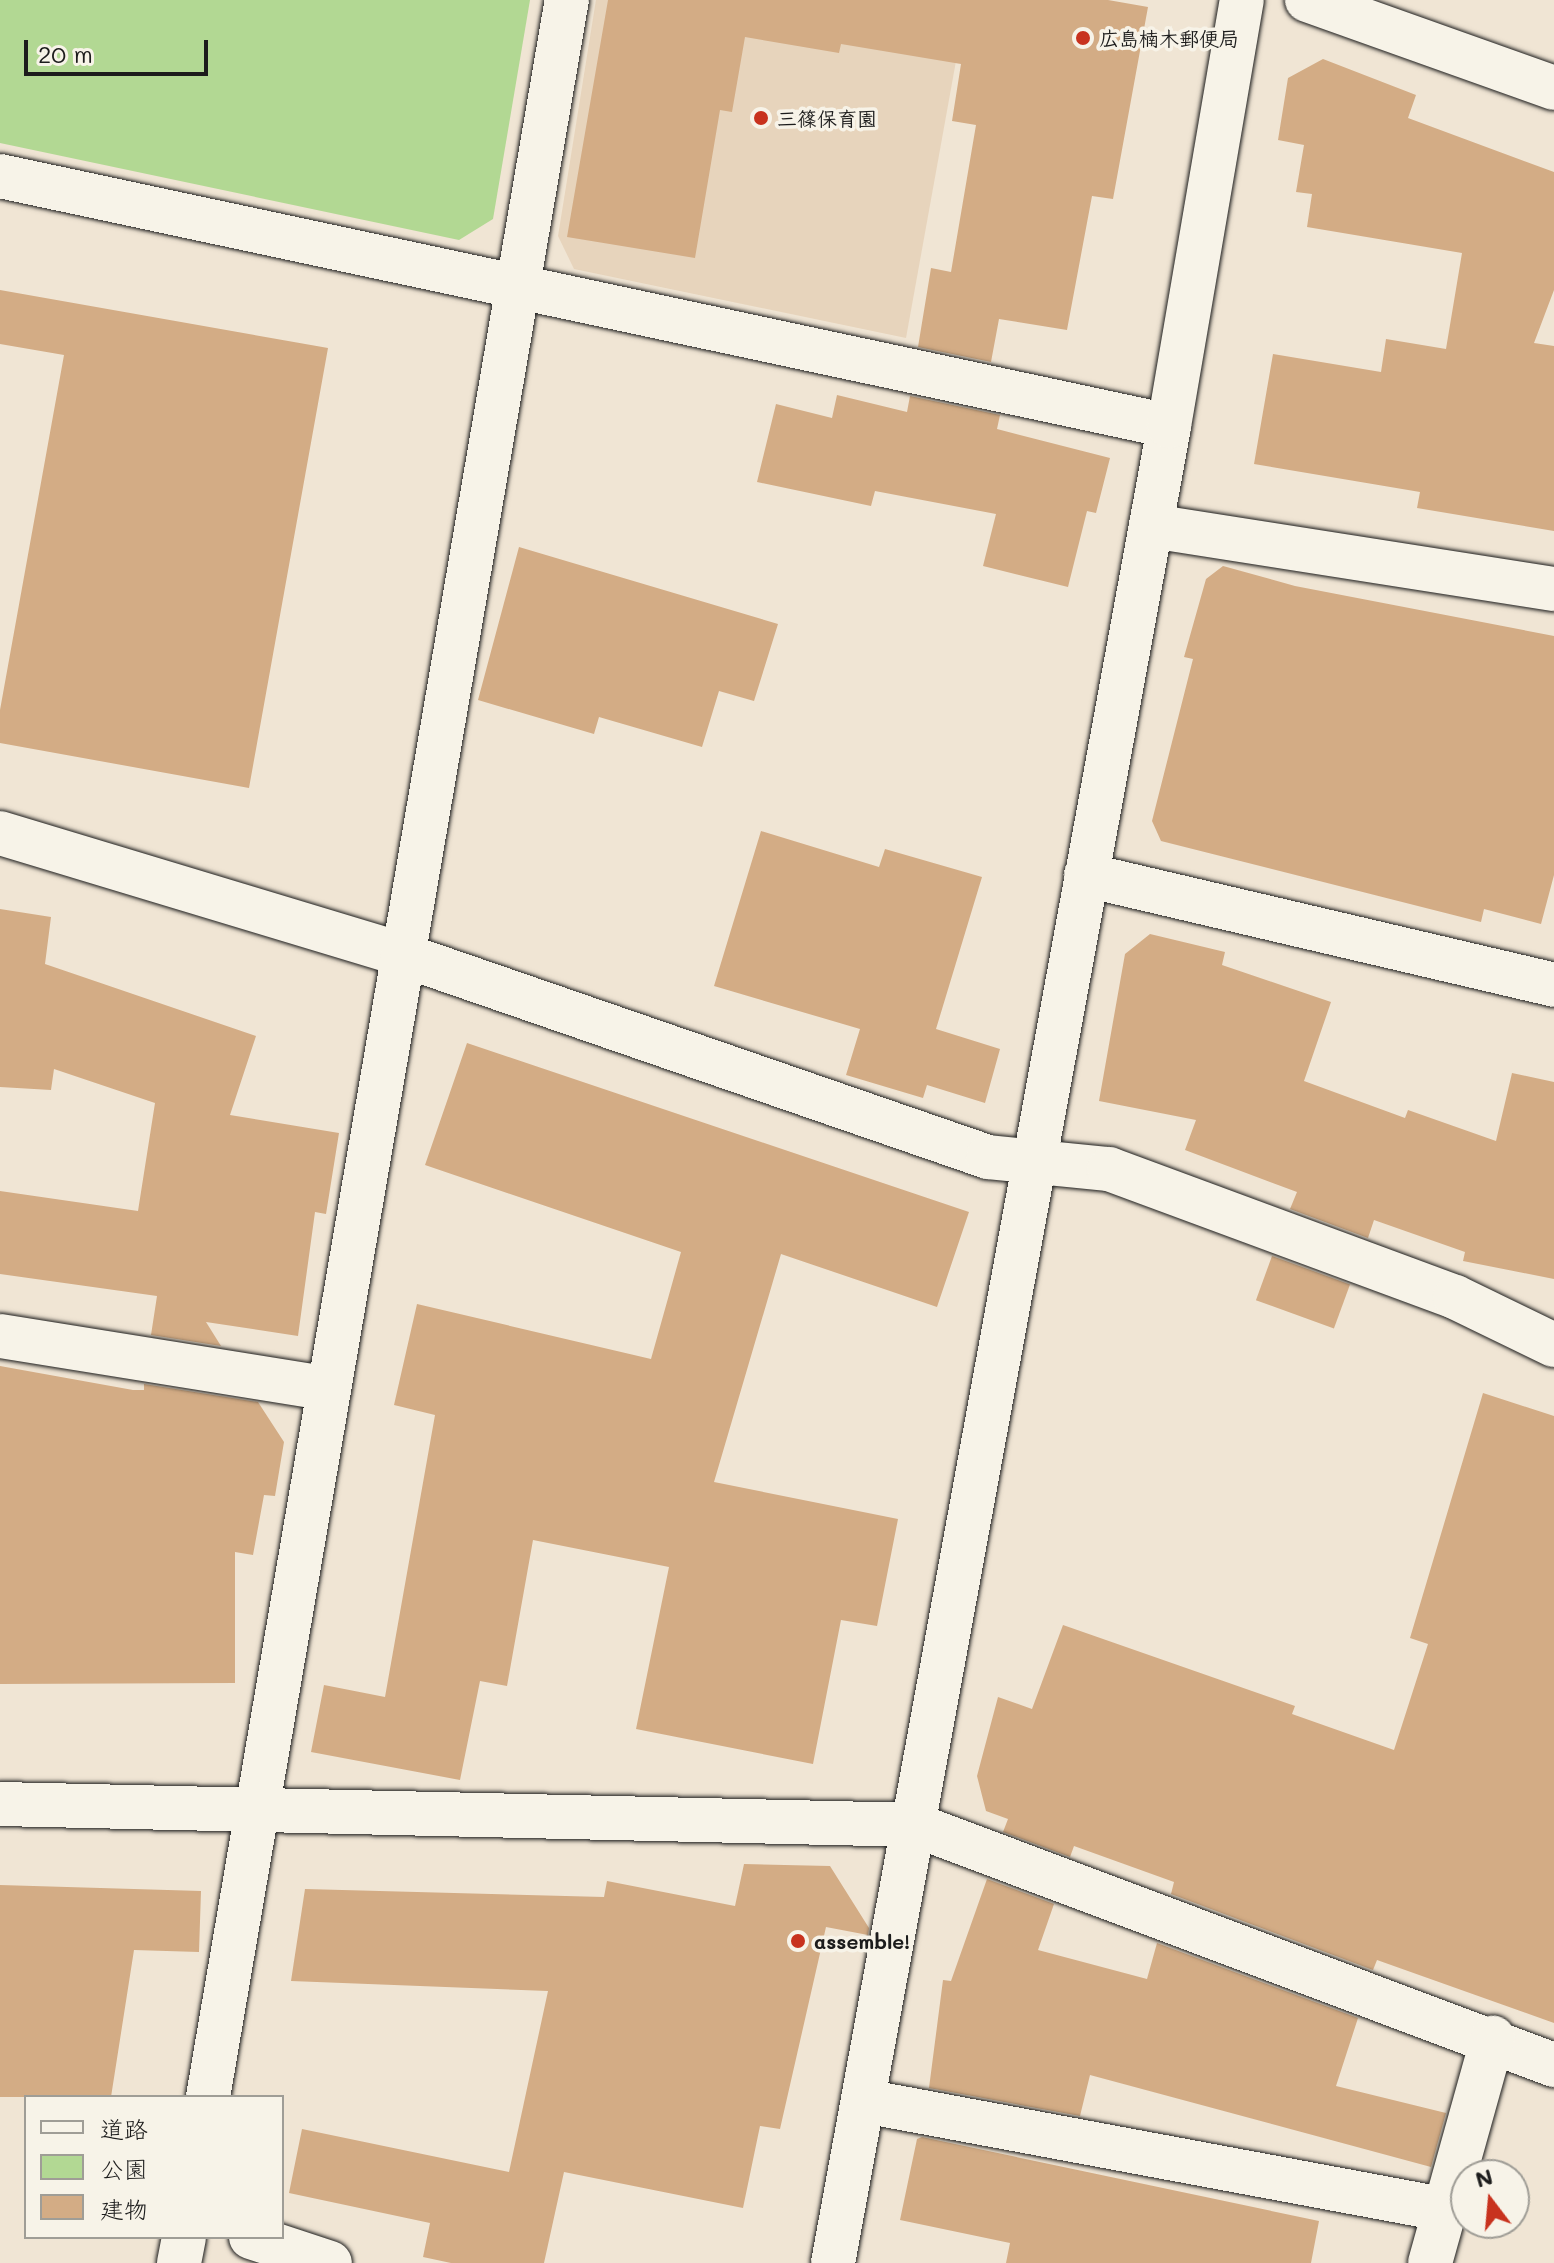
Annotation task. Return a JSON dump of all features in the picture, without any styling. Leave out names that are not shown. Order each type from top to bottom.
[{"type":"street","points":[[208,2095],[326,1388],[567,0]]},
{"type":"street","points":[[833,2263],[1151,526],[1242,0]]},
{"type":"street","points":[[1307,0],[1554,88]]},
{"type":"street","points":[[0,176],[517,283],[1169,426]]},
{"type":"street","points":[[1151,526],[1554,589]]},
{"type":"street","points":[[0,833],[403,955],[988,1157],[1109,1169],[1455,1297],[1554,1345]]},
{"type":"street","points":[[1086,875],[1554,985]]},
{"type":"street","points":[[0,1336],[326,1388]]},
{"type":"street","points":[[0,1804],[915,1825],[1493,2038],[1554,2065]]},
{"type":"street","points":[[1430,2263],[1442,2209],[1493,2038]]},
{"type":"street","points":[[864,2101],[1442,2209]]},
{"type":"street","points":[[179,2263],[184,2239]]},
{"type":"street","points":[[257,2239],[330,2263]]},
{"type":"shaded area","name":"三篠保育園","points":[[596,0],[967,0],[906,338],[574,269],[558,236]]},
{"type":"green space","points":[[0,0],[530,0],[493,219],[459,240],[0,143]]},
{"type":"building","points":[[608,0],[1108,0],[1148,7],[1113,199],[1092,196],[1067,330],[999,319],[991,362],[918,347],[931,268],[951,272],[976,125],[952,121],[961,64],[841,44],[839,53],[745,37],[732,112],[720,110],[695,258],[567,237]]},
{"type":"building","points":[[1323,59],[1416,95],[1408,118],[1554,172],[1554,290],[1534,343],[1554,346],[1554,531],[1417,508],[1420,492],[1254,464],[1273,354],[1381,372],[1386,339],[1446,349],[1462,253],[1307,227],[1312,194],[1296,192],[1304,145],[1278,140],[1288,78]]},
{"type":"building","points":[[0,290],[328,348],[249,788],[0,743],[0,710],[64,355],[0,344]]},
{"type":"building","points":[[837,395],[907,412],[910,396],[1000,415],[997,429],[1110,458],[1096,513],[1087,511],[1068,587],[983,566],[996,514],[875,491],[871,506],[757,482],[776,404],[832,418]]},
{"type":"building","points":[[519,547],[778,624],[754,701],[719,691],[702,747],[599,717],[594,734],[478,700]]},
{"type":"building","points":[[1223,566],[1295,586],[1554,636],[1554,875],[1541,924],[1484,909],[1481,922],[1161,841],[1152,821],[1193,659],[1184,657],[1206,579]]},
{"type":"building","points":[[761,831],[879,867],[885,849],[982,877],[936,1029],[1000,1049],[985,1103],[927,1085],[923,1098],[846,1075],[860,1029],[714,986]]},
{"type":"building","points":[[0,909],[51,917],[45,964],[256,1036],[230,1115],[339,1133],[326,1214],[315,1212],[298,1336],[206,1322],[221,1346],[151,1335],[157,1296],[0,1274],[0,1191],[138,1211],[155,1103],[54,1069],[51,1090],[0,1087]]},
{"type":"building","points":[[1150,934],[1225,952],[1222,965],[1331,1002],[1304,1081],[1405,1118],[1408,1110],[1496,1141],[1512,1073],[1554,1082],[1554,1279],[1463,1261],[1465,1252],[1374,1220],[1368,1238],[1290,1209],[1297,1192],[1185,1150],[1196,1120],[1099,1101],[1125,954]]},
{"type":"building","points":[[467,1043],[969,1212],[937,1307],[781,1254],[714,1482],[898,1519],[877,1626],[841,1620],[813,1764],[636,1729],[669,1567],[533,1540],[507,1686],[480,1681],[460,1780],[311,1752],[324,1685],[385,1697],[435,1415],[394,1405],[417,1304],[651,1359],[681,1252],[425,1165]]},
{"type":"building","points":[[1272,1256],[1350,1284],[1334,1329],[1256,1300]]},
{"type":"building","points":[[0,1366],[133,1390],[144,1390],[144,1384],[258,1402],[284,1442],[275,1496],[264,1495],[253,1555],[235,1552],[235,1683],[0,1684]]},
{"type":"building","points":[[1483,1393],[1554,1416],[1554,2023],[1377,1960],[1373,1970],[1171,1894],[1174,1882],[1074,1846],[1070,1857],[1003,1832],[1008,1819],[986,1811],[977,1776],[998,1697],[1032,1709],[1063,1625],[1295,1706],[1292,1714],[1394,1750],[1428,1644],[1410,1638]]},
{"type":"building","points":[[744,1864],[830,1866],[869,1928],[868,1935],[826,1927],[780,2129],[760,2126],[743,2208],[564,2172],[544,2263],[451,2263],[423,2257],[430,2223],[289,2193],[302,2129],[509,2172],[548,1991],[291,1981],[305,1889],[604,1897],[607,1881],[735,1906]]},
{"type":"building","points":[[987,1879],[1054,1904],[1038,1950],[1147,1979],[1157,1943],[1358,2018],[1336,2086],[1446,2113],[1431,2167],[1090,2075],[1080,2116],[929,2088],[943,1980],[951,1981]]},
{"type":"building","points":[[0,1885],[201,1891],[199,1952],[134,1950],[111,2095],[0,2097]]},
{"type":"building","points":[[922,2137],[1319,2221],[1311,2263],[1006,2263],[1010,2243],[900,2220],[917,2139]]},
{"type":"place","name":"広島楠木郵便局","points":[[1083,38]]},
{"type":"place","name":"三篠保育園","points":[[761,118]]},
{"type":"place","name":"assemble!","points":[[798,1941]]}]
